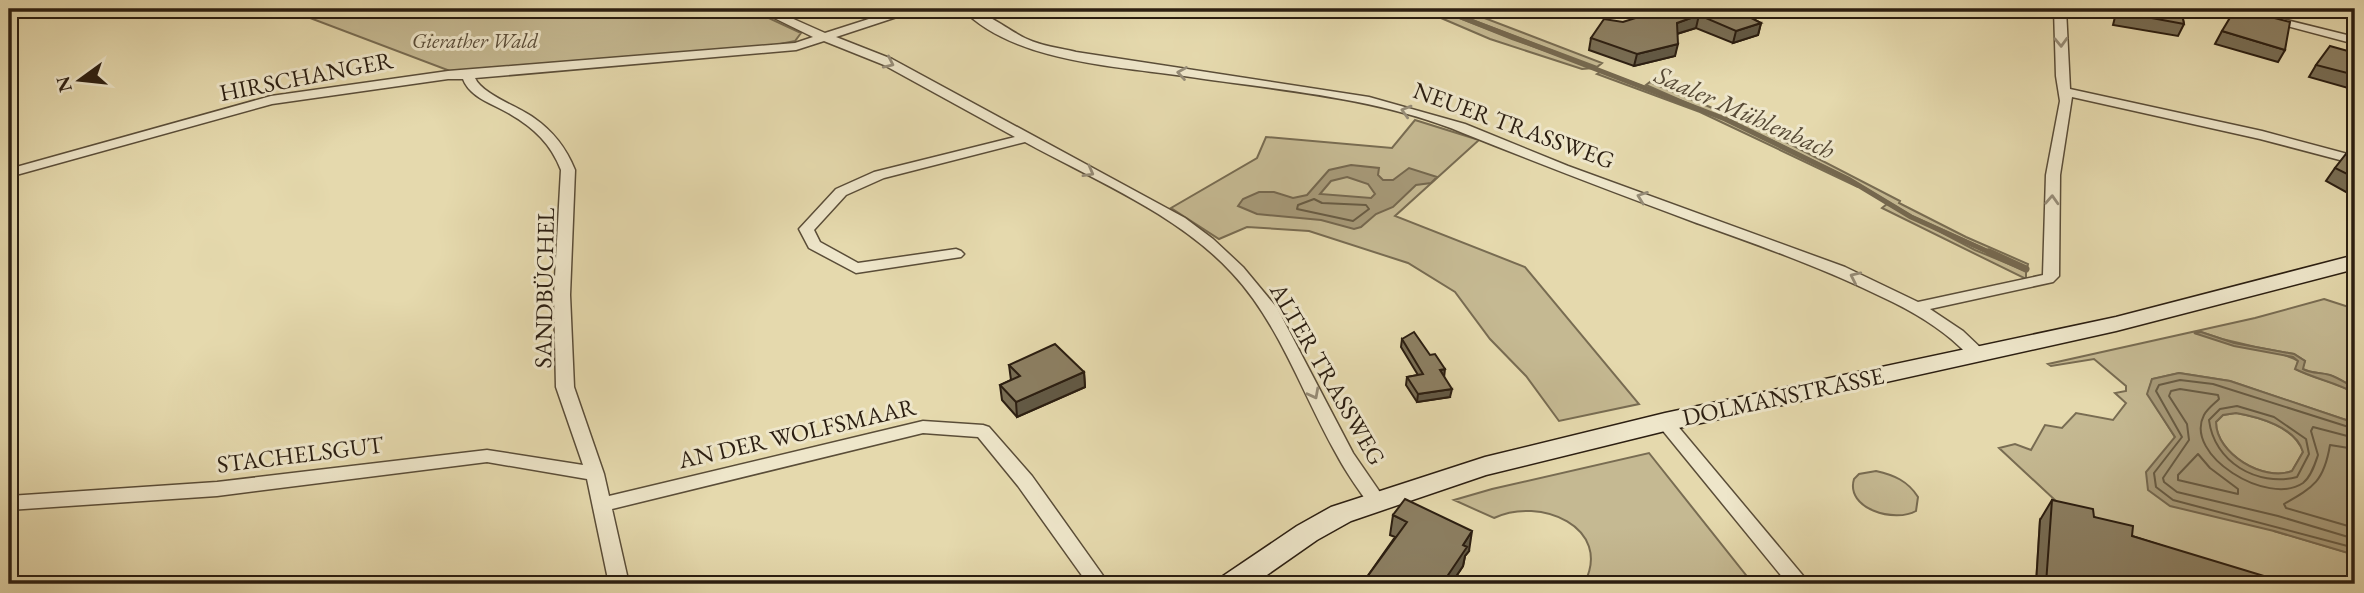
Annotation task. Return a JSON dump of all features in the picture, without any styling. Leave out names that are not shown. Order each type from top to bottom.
[{"type":"main road","name":"DOLMANSTRASSE","points":[[1233,584],[1307,533],[1341,514],[1485,466],[1665,422],[2116,324],[2355,262]]},
{"type":"street","name":"ALTER TRASSWEG","points":[[762,9],[888,62],[1180,221],[1208,242],[1238,270],[1271,312],[1346,456],[1377,501]]},
{"type":"street","name":"HIRSCHANGER","points":[[9,173],[271,100],[424,78],[796,46],[911,9]]},
{"type":"street","name":"NEUER TRASSWEG","points":[[968,9],[998,29],[1027,43],[1075,56],[1319,92],[1367,101],[1460,127],[1563,169],[1792,250],[1840,270],[1916,307],[1957,335],[1977,354]]},
{"type":"street","points":[[1916,307],[2048,279],[2050,276],[2053,175],[2066,92],[2062,76],[2060,9]]},
{"type":"street","points":[[2228,9],[2355,41]]},
{"type":"street","name":"SANDBÜCHEL","points":[[468,75],[473,88],[534,123],[556,144],[565,157],[568,170],[562,295],[565,387],[595,474],[619,584]]},
{"type":"street","points":[[2066,92],[2262,135],[2355,160]]},
{"type":"street","points":[[956,254],[856,268],[814,245],[806,229],[841,192],[879,175],[1026,138]]},
{"type":"street","points":[[1665,422],[1800,584]]},
{"type":"street","name":"AN DER WOLFSMAAR","points":[[600,505],[923,426],[983,431],[1025,481],[1099,584]]},
{"type":"street","name":"STACHELSGUT","points":[[9,503],[216,489],[487,456],[595,474]]},
{"type":"green space","name":"Gierather Wald","points":[[279,9],[749,9],[801,33],[795,41],[775,45],[450,71],[289,10]]},
{"type":"green space","points":[[1420,9],[1437,9],[1594,68],[1582,69],[1490,39]]},
{"type":"green space","points":[[1443,9],[1461,9],[1602,63],[1597,67]]},
{"type":"green space","points":[[1602,71],[1765,137],[1858,187],[1700,112],[1597,74]]},
{"type":"green space","points":[[1650,82],[1753,125],[1966,237],[2028,264],[2027,268],[1912,216],[1850,179],[1773,141],[1646,85]]},
{"type":"green space","points":[[1415,120],[1479,140],[1395,216],[1525,267],[1639,404],[1559,421],[1526,376],[1490,339],[1455,292],[1408,263],[1309,231],[1247,227],[1219,239],[1171,208],[1257,158],[1266,137],[1392,148]]},
{"type":"green space","points":[[1887,204],[1975,250],[2026,271],[2026,279],[1882,208]]},
{"type":"green space","points":[[2324,299],[2355,309],[2355,388],[2333,376],[2302,369],[2305,361],[2294,354],[2255,347],[2291,357],[2298,361],[2296,369],[2355,393],[2355,423],[2230,381],[2179,373],[2152,379],[2148,394],[2175,437],[2274,531],[2355,555],[2355,584],[2036,584],[2040,519],[2049,521],[2056,501],[1999,448],[2015,444],[2031,450],[2045,425],[2062,428],[2076,413],[2113,420],[2126,403],[2115,393],[2126,391],[2126,386],[2094,359],[2051,366],[2048,364],[2255,318]]},
{"type":"green space","points":[[2236,413],[2275,425],[2299,443],[2303,452],[2292,471],[2281,473],[2256,469],[2244,463],[2224,445],[2216,422],[2223,415]]},
{"type":"green space","points":[[1649,453],[1753,584],[1584,584],[1591,564],[1589,547],[1581,532],[1567,521],[1550,514],[1531,511],[1512,512],[1494,518],[1454,500],[1492,489]]},
{"type":"green space","points":[[1876,471],[1895,477],[1910,487],[1918,497],[1916,511],[1907,514],[1885,514],[1874,511],[1857,498],[1853,489],[1854,479],[1859,474]]},
{"type":"water","points":[[1351,165],[1379,168],[1378,175],[1383,180],[1393,180],[1409,168],[1437,177],[1431,183],[1416,185],[1393,207],[1376,214],[1361,227],[1354,229],[1321,220],[1257,214],[1238,206],[1243,199],[1259,192],[1274,192],[1293,198],[1307,195],[1329,170]],"holes":[[[1347,177],[1368,184],[1375,194],[1371,198],[1320,194],[1331,181]]]},
{"type":"water","points":[[2201,332],[2234,343],[2294,354],[2305,361],[2303,369],[2337,378],[2355,388],[2355,393],[2295,369],[2298,361],[2293,357],[2234,346],[2194,333]]},
{"type":"water","points":[[2179,373],[2230,381],[2355,423],[2355,555],[2274,531],[2170,506],[2148,490],[2146,472],[2175,437],[2147,394],[2152,379]],"holes":[[[2223,415],[2245,415],[2276,425],[2299,443],[2303,452],[2292,471],[2281,473],[2256,469],[2244,463],[2224,445],[2216,422]]]},
{"type":"building","points":[[1664,9],[1734,9],[1761,23],[1736,31],[1699,15],[1677,23],[1678,44],[1637,54],[1591,38],[1604,19],[1623,22]]},
{"type":"building","points":[[2120,9],[2181,9],[2184,24],[2119,12]]},
{"type":"building","points":[[2234,11],[2250,15],[2251,12],[2290,22],[2285,50],[2222,31]]},
{"type":"building","points":[[2330,46],[2355,53],[2355,75],[2316,65]]},
{"type":"building","points":[[2349,150],[2355,153],[2355,178],[2335,168]]},
{"type":"building","points":[[1414,332],[1430,355],[1435,354],[1445,369],[1440,370],[1452,389],[1418,394],[1407,377],[1423,374],[1402,339]]},
{"type":"building","points":[[1055,344],[1084,372],[1016,402],[1000,385],[1020,376],[1009,365]]},
{"type":"building","points":[[1405,499],[1472,531],[1463,545],[1467,547],[1442,584],[1362,584],[1407,522],[1393,515]]},
{"type":"building","points":[[2052,500],[2093,509],[2094,517],[2133,526],[2132,536],[2264,576],[2264,579],[2281,584],[2046,584]]},
{"type":"waterway","name":"Saaler Mühlenbach","points":[[1440,9],[1725,119],[1848,179],[1911,217],[1993,254]]},
{"type":"waterway","name":"Saaler Mühlenbach","points":[[1989,252],[2026,269]]}]
